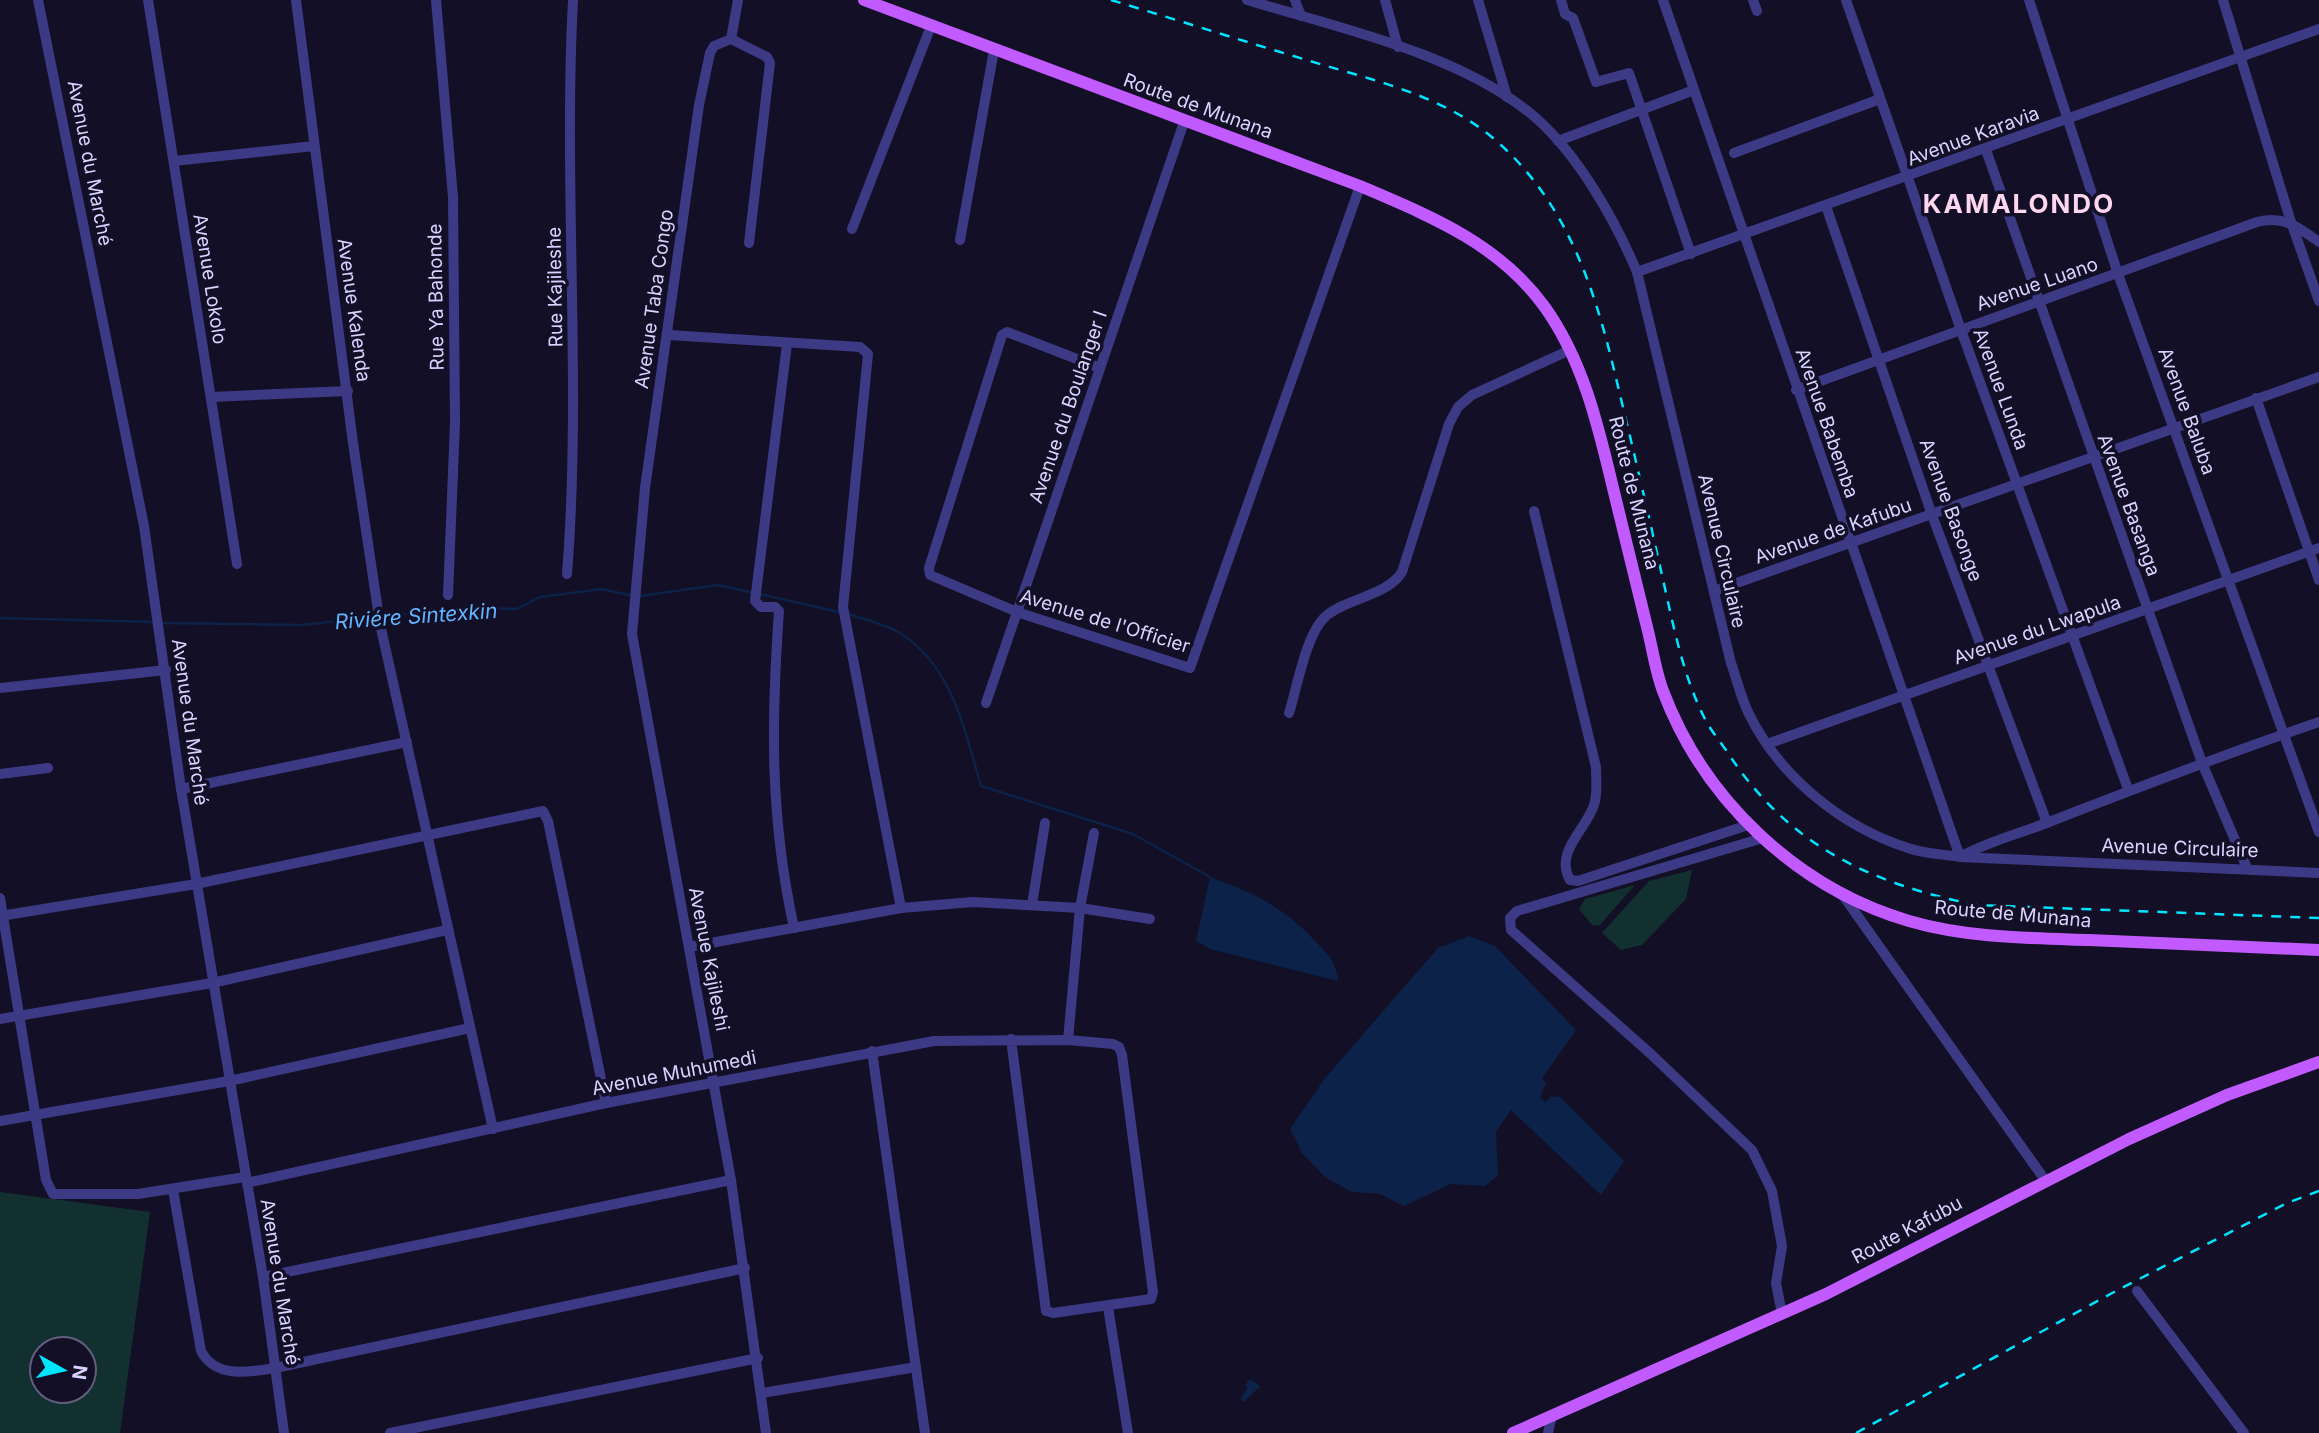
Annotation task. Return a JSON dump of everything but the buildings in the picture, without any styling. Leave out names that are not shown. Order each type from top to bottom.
[{"type":"main road","name":"Route de Munana","points":[[864,0],[1360,186],[1430,216],[1475,239],[1494,254],[1543,305],[1570,350],[1583,380],[1602,443],[1662,689],[1684,739],[1710,779],[1748,825],[1814,878],[1843,894],[1907,921],[1967,933],[2319,950]]},
{"type":"main road","name":"Route Kafubu","points":[[1513,1433],[1826,1294],[2045,1180],[2215,1101],[2319,1062]]},
{"type":"street","name":"Avenue du Marché","points":[[38,0],[144,526],[181,789],[263,1277],[284,1433]]},
{"type":"street","name":"Avenue Lokolo","points":[[148,0],[237,564]]},
{"type":"street","name":"Avenue Kalenda","points":[[296,0],[380,624],[493,1129]]},
{"type":"street","name":"Rue Ya Bahonde","points":[[436,0],[453,197],[455,423],[448,595]]},
{"type":"street","name":"Rue Kajileshe","points":[[568,574],[574,418],[569,84],[573,0]]},
{"type":"street","points":[[738,0],[731,39],[767,57],[770,64],[749,243]]},
{"type":"street","name":"Avenue Circulaire","points":[[1247,0],[1398,47],[1460,71],[1507,97],[1536,118],[1558,141],[1608,212],[1637,272],[1714,591],[1748,713],[1767,744],[1811,794],[1847,822],[1910,849],[1960,857],[2319,873]]},
{"type":"street","points":[[1295,0],[1301,16]]},
{"type":"street","points":[[1385,0],[1398,47]]},
{"type":"street","points":[[1478,0],[1507,97]]},
{"type":"street","points":[[1561,0],[1565,13],[1573,19],[1596,82],[1628,72],[1691,254]]},
{"type":"street","name":"Avenue Babemba","points":[[1663,0],[1960,857]]},
{"type":"street","name":"Avenue Lunda","points":[[1846,0],[1961,330],[2128,789]]},
{"type":"street","name":"Avenue Baluba","points":[[2029,0],[2070,119],[2118,274],[2319,832]]},
{"type":"street","points":[[2223,0],[2291,222],[2319,301]]},
{"type":"street","points":[[852,229],[931,26]]},
{"type":"street","name":"Avenue Karavia","points":[[1637,272],[2319,29]]},
{"type":"street","name":"Avenue Taba Congo","points":[[632,617],[645,488],[701,92],[712,47],[731,39]]},
{"type":"street","points":[[960,240],[994,50]]},
{"type":"street","points":[[1558,141],[1694,90]]},
{"type":"street","points":[[1734,153],[1880,99]]},
{"type":"street","name":"Avenue du Boulanger I","points":[[986,703],[1184,122]]},
{"type":"street","points":[[174,161],[314,146]]},
{"type":"street","name":"Avenue Basanga","points":[[1986,149],[2202,763],[2247,868]]},
{"type":"street","name":"Avenue de l'Officier","points":[[1100,368],[1007,332],[999,340],[958,482],[929,568],[933,579],[1017,612],[1188,668],[1194,665],[1360,186]]},
{"type":"street","name":"Avenue Basonge","points":[[1826,206],[1881,359],[1932,515],[1991,665],[2047,823]]},
{"type":"street","name":"Avenue Luano","points":[[1796,390],[2257,222],[2278,219],[2291,222]]},
{"type":"street","points":[[2291,222],[2319,242]]},
{"type":"street","points":[[668,335],[860,347],[868,354],[869,370],[843,607],[901,908]]},
{"type":"street","points":[[787,344],[755,601],[761,607],[775,607],[779,611],[772,767],[783,880],[794,928]]},
{"type":"street","points":[[1289,713],[1311,639],[1320,622],[1335,610],[1395,582],[1402,572],[1449,424],[1458,407],[1472,395],[1570,350]]},
{"type":"street","name":"Avenue de Kafubu","points":[[1714,591],[2319,377]]},
{"type":"street","points":[[211,397],[348,391]]},
{"type":"street","points":[[2256,398],[2314,550],[2319,580]]},
{"type":"street","points":[[1534,511],[1596,767],[1594,806],[1568,849],[1565,871],[1570,880],[1578,880],[1748,825]]},
{"type":"street","name":"Avenue du Lwapula","points":[[1767,744],[2314,550]]},
{"type":"street","name":"Avenue Kajileshi","points":[[632,617],[632,635],[731,1180],[758,1358],[766,1433]]},
{"type":"street","points":[[0,688],[166,670]]},
{"type":"street","points":[[1960,857],[1985,843],[2047,823],[2128,789],[2319,722]]},
{"type":"street","points":[[181,789],[407,742]]},
{"type":"street","points":[[0,774],[48,768]]},
{"type":"street","points":[[2,916],[196,884],[540,811],[548,821],[606,1103]]},
{"type":"street","points":[[1031,905],[1045,823]]},
{"type":"street","points":[[1068,1040],[1080,908],[1094,832]]},
{"type":"street","points":[[1763,838],[1517,911],[1510,918],[1511,930],[1652,1055],[1752,1150],[1772,1191],[1782,1245],[1776,1283],[1782,1314]]},
{"type":"street","points":[[1843,894],[2045,1180]]},
{"type":"street","points":[[0,898],[38,1115]]},
{"type":"street","points":[[689,947],[901,908],[973,902],[1080,908],[1150,919]]},
{"type":"street","points":[[0,1019],[212,983],[447,930]]},
{"type":"street","points":[[0,1121],[229,1081],[470,1028]]},
{"type":"street","points":[[1011,1039],[1046,1311],[1053,1313],[1108,1307],[1128,1433]]},
{"type":"street","name":"Avenue Muhumedi","points":[[38,1115],[47,1180],[53,1194],[138,1194],[246,1180],[606,1103],[934,1041],[1011,1039],[1113,1044],[1119,1047],[1122,1055],[1153,1295],[1149,1300],[1108,1307]]},
{"type":"street","points":[[872,1051],[925,1433]]},
{"type":"street","points":[[263,1277],[731,1180]]},
{"type":"street","points":[[173,1190],[201,1351],[205,1359],[229,1372],[275,1368],[745,1268]]},
{"type":"street","points":[[2137,1292],[2244,1433]]},
{"type":"street","points":[[390,1433],[758,1358]]},
{"type":"street","points":[[762,1393],[916,1367]]},
{"type":"street","points":[[1548,1433],[1552,1415]]},
{"type":"green space","points":[[1692,870],[1686,899],[1642,945],[1621,950],[1602,933],[1649,881]]},
{"type":"green space","points":[[1635,885],[1599,926],[1592,925],[1579,909],[1585,899]]},
{"type":"green space","points":[[0,1192],[150,1212],[120,1433],[0,1433]]},
{"type":"water","points":[[1210,877],[1254,895],[1291,918],[1327,954],[1333,963],[1338,981],[1210,949],[1196,941]]},
{"type":"water","points":[[1469,936],[1495,946],[1576,1030],[1542,1078],[1546,1083],[1540,1097],[1545,1102],[1552,1096],[1560,1097],[1624,1161],[1601,1195],[1511,1110],[1496,1132],[1498,1176],[1485,1186],[1451,1184],[1404,1206],[1380,1194],[1352,1192],[1325,1177],[1302,1153],[1290,1129],[1325,1078],[1438,948]]},
{"type":"water","points":[[1250,1379],[1260,1386],[1244,1402],[1240,1399]]},
{"type":"waterway","name":"Riviére Sintexkin","points":[[640,596],[718,585],[754,593]]},
{"type":"waterway","name":"Riviére Sintexkin","points":[[382,616],[480,608],[517,609],[540,597],[602,589],[633,596]]},
{"type":"waterway","name":"Riviére Sintexkin","points":[[760,594],[839,612]]},
{"type":"waterway","name":"Riviére Sintexkin","points":[[849,614],[900,633],[933,663],[954,701],[981,786],[1133,834],[1210,877]]},
{"type":"waterway","name":"Riviére Sintexkin","points":[[162,623],[302,625],[375,617]]},
{"type":"waterway","name":"Riviére Sintexkin","points":[[0,618],[155,622]]},
{"type":"railway","points":[[1111,0],[1382,82],[1429,100],[1473,123],[1518,162],[1558,216],[1586,276],[1597,308],[1621,397],[1677,640],[1695,697],[1711,729],[1750,783],[1776,811],[1804,835],[1834,855],[1900,885],[1976,905],[2319,918]]},
{"type":"railway","points":[[1856,1433],[2114,1292],[2287,1203],[2319,1191]]},
{"type":"district","name":"KAMALONDO","points":[[2019,203]]}]
